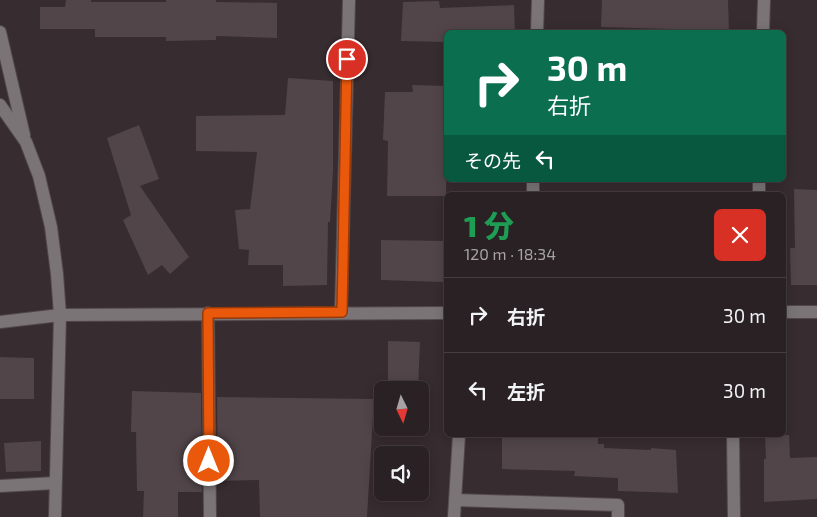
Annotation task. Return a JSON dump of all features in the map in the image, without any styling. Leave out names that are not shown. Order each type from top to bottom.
[{"type":"street","points":[[342,312],[349,0]]},
{"type":"street","points":[[537,30],[538,0]]},
{"type":"street","points":[[763,30],[764,0]]},
{"type":"street","points":[[0,32],[26,142],[39,176],[51,227],[57,274],[60,314],[55,517]]},
{"type":"street","points":[[0,104],[26,142]]},
{"type":"street","points":[[0,322],[60,314],[444,312]]},
{"type":"street","points":[[786,312],[817,312]]},
{"type":"street","points":[[208,313],[210,517]]},
{"type":"street","points":[[454,517],[459,437]]},
{"type":"street","points":[[733,437],[734,517]]},
{"type":"street","points":[[0,486],[55,484]]},
{"type":"street","points":[[455,500],[618,505],[618,517]]},
{"type":"building","points":[[66,0],[166,2],[166,0],[216,0],[216,2],[277,3],[277,38],[216,36],[216,40],[166,41],[166,37],[95,37],[95,29],[40,29],[40,7],[65,7]]},
{"type":"building","points":[[602,0],[728,0],[729,30],[601,27]]},
{"type":"building","points":[[439,1],[440,8],[514,5],[515,30],[444,30],[444,42],[401,41],[403,2]]},
{"type":"building","points":[[288,78],[333,81],[333,171],[330,222],[328,222],[327,285],[283,286],[283,265],[248,265],[249,250],[239,249],[235,210],[250,209],[257,152],[196,151],[196,116],[285,115]]},
{"type":"building","points":[[412,85],[444,86],[444,182],[446,182],[446,192],[444,192],[444,196],[387,196],[388,141],[383,140],[385,92],[413,92]]},
{"type":"building","points":[[139,125],[159,179],[140,186],[189,257],[170,274],[162,265],[148,275],[123,220],[131,215],[107,138]]},
{"type":"building","points":[[794,189],[817,190],[817,285],[791,285],[790,248],[795,248]]},
{"type":"building","points":[[381,240],[444,241],[444,282],[381,280]]},
{"type":"building","points":[[388,341],[420,342],[418,381],[388,381]]},
{"type":"building","points":[[0,357],[34,358],[34,399],[0,399]]},
{"type":"building","points":[[132,391],[201,393],[202,492],[178,492],[178,517],[143,517],[144,491],[137,491],[136,432],[131,432]]},
{"type":"building","points":[[217,397],[374,399],[367,517],[260,517],[259,480],[218,481]]},
{"type":"building","points":[[786,435],[789,435],[790,458],[817,457],[817,499],[764,502],[764,459],[766,459],[765,437],[786,437]]},
{"type":"building","points":[[502,437],[598,437],[598,444],[604,444],[604,448],[676,450],[678,493],[618,491],[618,478],[574,476],[575,471],[502,469]]},
{"type":"building","points":[[41,441],[41,471],[6,472],[4,443]]},
{"type":"route","points":[[209,461],[208,313],[342,312],[347,59]]}]
